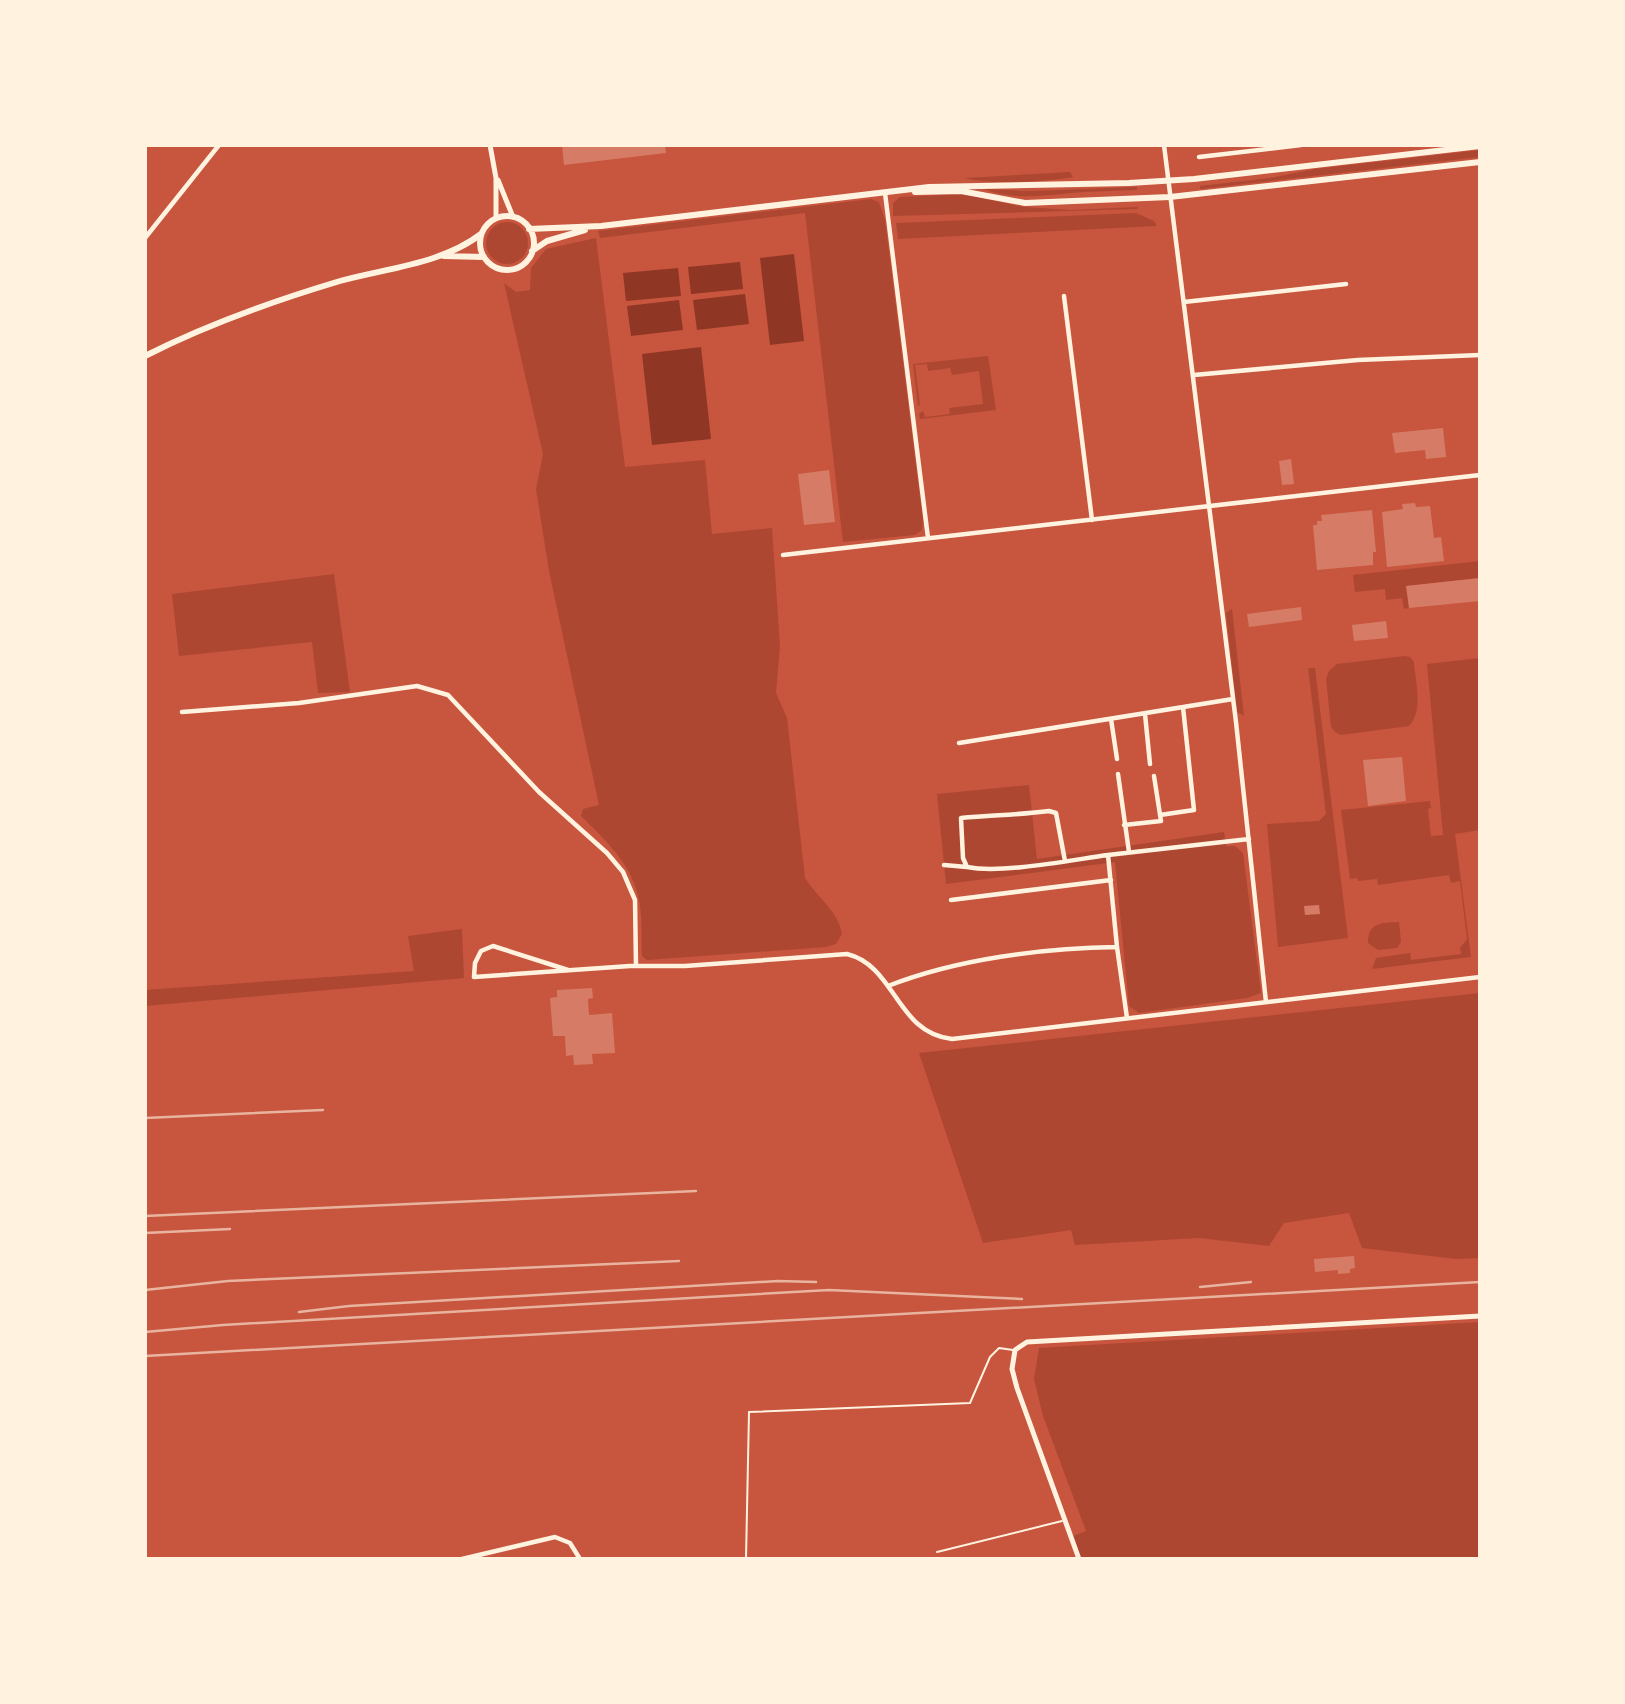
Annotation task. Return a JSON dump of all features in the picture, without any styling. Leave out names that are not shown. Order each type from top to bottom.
[{"type":"main road","points":[[529,229],[601,226],[929,187],[1167,181],[1480,146]]},
{"type":"main road","points":[[885,193],[961,191],[1025,203],[1170,197],[1480,162]]},
{"type":"main road","points":[[145,356],[214,324],[282,298],[439,256],[468,244],[496,218],[513,217],[523,221],[533,239],[532,251]]},
{"type":"main road","points":[[481,234],[480,246],[484,257],[492,265],[510,269],[526,261],[532,251],[547,240],[601,226]]},
{"type":"main road","points":[[439,256],[484,257]]},
{"type":"street","points":[[145,238],[219,145]]},
{"type":"street","points":[[489,145],[496,178],[513,217]]},
{"type":"street","points":[[1164,145],[1233,699],[1266,1002]]},
{"type":"street","points":[[1199,157],[1301,145]]},
{"type":"street","points":[[496,178],[496,218]]},
{"type":"street","points":[[885,193],[928,538]]},
{"type":"street","points":[[1184,302],[1346,284]]},
{"type":"street","points":[[1064,296],[1092,520]]},
{"type":"street","points":[[1194,375],[1358,359],[1480,355]]},
{"type":"street","points":[[783,555],[1480,475]]},
{"type":"street","points":[[182,712],[299,702],[417,686],[448,695],[539,792],[607,853],[623,872],[635,900],[636,966]]},
{"type":"street","points":[[959,743],[1233,699]]},
{"type":"street","points":[[1160,815],[1194,810],[1183,707]]},
{"type":"street","points":[[1144,713],[1150,764]]},
{"type":"street","points":[[1111,719],[1117,759]]},
{"type":"street","points":[[1118,775],[1129,852]]},
{"type":"street","points":[[1124,825],[1161,821],[1154,776]]},
{"type":"street","points":[[967,867],[963,858],[961,818],[996,815],[1005,817],[1049,810],[1058,816],[1065,861]]},
{"type":"street","points":[[944,865],[989,868],[1249,839]]},
{"type":"street","points":[[1108,855],[1127,1018]]},
{"type":"street","points":[[951,900],[1111,880]]},
{"type":"street","points":[[568,970],[493,946],[481,951],[475,962],[474,977],[847,954],[867,962],[916,1023],[931,1035],[941,1038],[964,1038],[1480,977]]},
{"type":"street","points":[[888,986],[951,966],[1076,948],[1117,947]]},
{"type":"street","points":[[1079,1559],[1017,1388],[1013,1369],[1014,1350],[1027,1342],[1480,1316]]},
{"type":"street","points":[[462,1559],[548,1536],[562,1538],[570,1543],[580,1559]]},
{"type":"lane","points":[[746,1559],[749,1412],[970,1403],[990,1357],[999,1348],[1014,1350]]},
{"type":"lane","points":[[937,1552],[1066,1521]]},
{"type":"shaded area","points":[[1480,150],[1480,157],[1200,189],[1200,186],[1270,178],[1315,169]]},
{"type":"shaded area","points":[[1070,172],[1073,177],[1034,181],[988,182],[965,178]]},
{"type":"shaded area","points":[[1137,187],[1137,190],[1027,196],[1005,195],[983,189],[1030,191]]},
{"type":"shaded area","points":[[963,194],[1024,207],[1072,210],[1138,207],[1137,209],[893,216],[893,203],[900,197]]},
{"type":"shaded area","points":[[871,199],[879,202],[885,220],[923,521],[922,530],[915,535],[843,542],[805,213],[600,238],[598,231]]},
{"type":"shaded area","points":[[1136,213],[1154,221],[1157,226],[898,239],[896,223]]},
{"type":"shaded area","points":[[507,222],[522,228],[528,243],[522,258],[507,264],[492,258],[486,243],[492,228]]},
{"type":"shaded area","points":[[596,238],[625,467],[705,460],[712,534],[772,528],[780,646],[776,693],[787,718],[805,878],[837,919],[842,934],[836,944],[826,947],[647,960],[642,956],[640,903],[629,873],[616,852],[581,816],[583,809],[599,805],[549,571],[536,489],[543,454],[504,283],[516,292],[530,290],[531,268],[546,249]]},
{"type":"shaded area","points":[[794,254],[804,341],[770,345],[760,258]]},
{"type":"shaded area","points":[[740,262],[743,289],[691,294],[688,267]]},
{"type":"shaded area","points":[[678,268],[681,296],[626,301],[623,273]]},
{"type":"shaded area","points":[[745,294],[749,324],[697,330],[693,300]]},
{"type":"shaded area","points":[[679,300],[683,330],[631,336],[627,306]]},
{"type":"shaded area","points":[[701,347],[711,439],[652,445],[642,354]]},
{"type":"shaded area","points":[[988,356],[996,410],[920,419],[919,414],[923,411],[925,417],[950,414],[949,408],[983,404],[979,371],[952,375],[950,368],[928,371],[927,364],[915,365],[918,406],[913,364]]},
{"type":"shaded area","points":[[1480,561],[1480,578],[1407,586],[1409,608],[1404,609],[1402,598],[1386,600],[1385,589],[1355,592],[1353,575]]},
{"type":"shaded area","points":[[334,574],[350,692],[318,693],[312,642],[179,656],[172,594]]},
{"type":"shaded area","points":[[1232,609],[1244,716],[1237,712],[1226,613]]},
{"type":"shaded area","points":[[1405,656],[1414,662],[1418,695],[1414,719],[1409,726],[1341,735],[1335,732],[1331,727],[1326,679],[1329,671],[1337,664]]},
{"type":"shaded area","points":[[1480,658],[1480,830],[1455,834],[1471,957],[1372,969],[1376,958],[1410,953],[1411,960],[1461,954],[1460,948],[1467,939],[1460,881],[1451,883],[1449,875],[1378,885],[1377,879],[1350,879],[1341,810],[1430,801],[1431,808],[1428,809],[1431,836],[1443,835],[1427,664]]},
{"type":"shaded area","points":[[1308,668],[1315,668],[1348,938],[1278,947],[1267,824],[1319,821],[1326,814]]},
{"type":"shaded area","points":[[1029,785],[1037,859],[1224,832],[1226,846],[1235,846],[1243,853],[1261,993],[1247,998],[1139,1013],[1129,1006],[1115,862],[946,884],[937,794]]},
{"type":"shaded area","points":[[1399,922],[1401,942],[1397,948],[1378,950],[1368,943],[1373,927]]},
{"type":"shaded area","points":[[462,929],[464,978],[145,1006],[145,990],[414,971],[408,936]]},
{"type":"shaded area","points":[[1480,993],[1480,1258],[1456,1259],[1362,1248],[1349,1213],[1284,1223],[1269,1246],[1199,1238],[1075,1245],[1071,1230],[983,1243],[919,1053]]},
{"type":"shaded area","points":[[1480,1322],[1480,1559],[1081,1559],[1073,1536],[1086,1531],[1043,1416],[1034,1379],[1039,1348]]},
{"type":"building","points":[[562,145],[665,145],[666,153],[564,165]]},
{"type":"building","points":[[1443,428],[1446,457],[1426,459],[1425,450],[1395,453],[1392,433]]},
{"type":"building","points":[[1291,459],[1294,484],[1282,485],[1279,461]]},
{"type":"building","points":[[829,470],[835,522],[804,525],[798,474]]},
{"type":"building","points":[[1415,503],[1416,507],[1430,506],[1434,538],[1441,537],[1444,561],[1387,567],[1382,512],[1403,509],[1402,504]]},
{"type":"building","points":[[1372,510],[1376,552],[1373,552],[1373,565],[1317,570],[1313,525],[1322,521],[1321,515]]},
{"type":"building","points":[[1480,578],[1480,601],[1409,608],[1406,586]]},
{"type":"building","points":[[1301,607],[1302,620],[1249,627],[1247,614]]},
{"type":"building","points":[[1386,621],[1388,638],[1354,641],[1352,625]]},
{"type":"building","points":[[1402,757],[1406,801],[1368,806],[1363,760]]},
{"type":"building","points":[[1319,905],[1320,914],[1305,915],[1304,906]]},
{"type":"building","points":[[592,988],[593,998],[588,999],[589,1015],[612,1013],[615,1053],[592,1054],[593,1064],[574,1065],[573,1055],[566,1056],[565,1036],[553,1036],[550,998],[557,997],[557,990]]},
{"type":"building","points":[[1354,1256],[1355,1268],[1350,1269],[1350,1273],[1338,1274],[1338,1270],[1315,1272],[1314,1259]]},
{"type":"railway","points":[[145,1118],[323,1110]]},
{"type":"railway","points":[[145,1216],[696,1191]]},
{"type":"railway","points":[[145,1233],[230,1229]]},
{"type":"railway","points":[[145,1290],[228,1281],[679,1261]]},
{"type":"railway","points":[[299,1312],[349,1306],[778,1281],[816,1282]]},
{"type":"railway","points":[[1200,1287],[1251,1282]]},
{"type":"railway","points":[[145,1356],[1480,1282]]},
{"type":"railway","points":[[145,1332],[223,1325],[829,1290],[1022,1299]]}]
